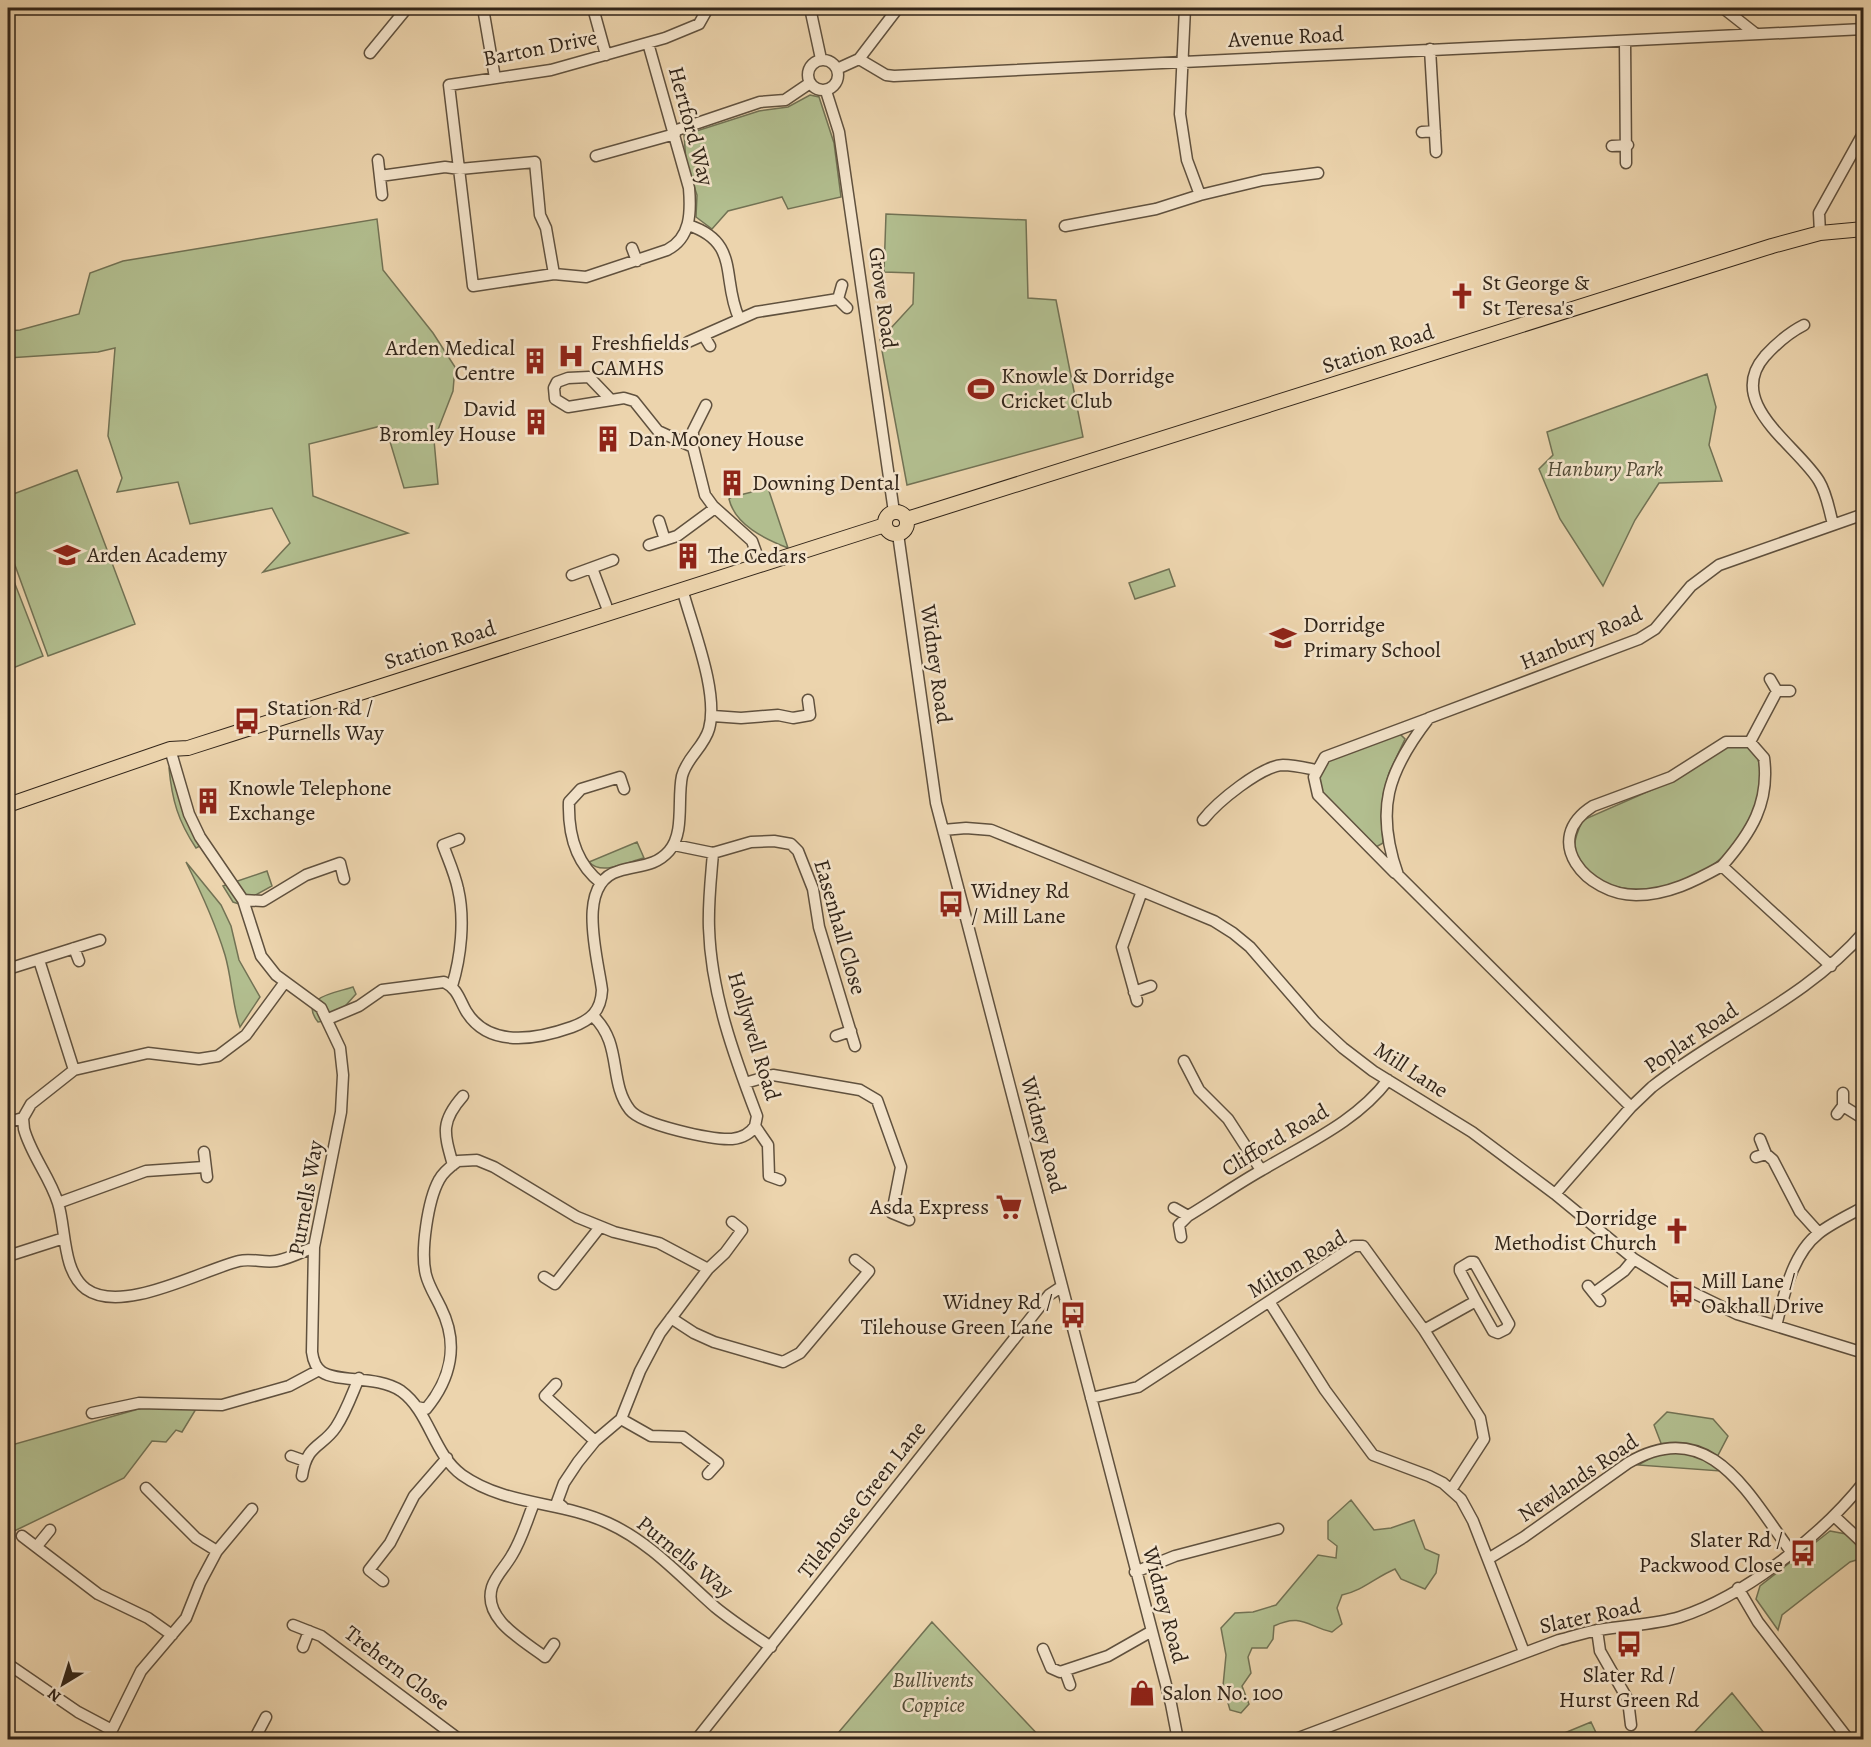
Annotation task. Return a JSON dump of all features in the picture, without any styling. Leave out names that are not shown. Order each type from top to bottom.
[{"type":"main road","name":"Station Road","points":[[907,519],[1749,253],[1820,233],[1863,229]]},
{"type":"main road","points":[[894,512],[903,514],[907,519],[906,529],[898,534],[890,532],[885,525],[886,518],[894,512]]},
{"type":"main road","name":"Station Road","points":[[8,804],[170,749],[188,748],[609,613],[683,592],[885,525]]},
{"type":"street","points":[[370,53],[407,8]]},
{"type":"street","points":[[483,8],[495,78]]},
{"type":"street","points":[[593,8],[606,55]]},
{"type":"street","name":"Barton Drive","points":[[460,169],[449,85],[551,70],[648,43],[687,31],[699,24],[708,8]]},
{"type":"street","points":[[810,8],[821,59]]},
{"type":"street","points":[[837,69],[859,58],[898,8]]},
{"type":"street","points":[[1185,8],[1180,114],[1187,160],[1200,195]]},
{"type":"street","points":[[1723,8],[1756,34]]},
{"type":"street","name":"Avenue Road","points":[[859,58],[873,69],[894,76],[1863,29]]},
{"type":"street","points":[[1625,41],[1628,145],[1626,163]]},
{"type":"street","name":"Hertford Way","points":[[648,43],[689,188],[691,211],[687,225]]},
{"type":"street","points":[[1430,49],[1437,152]]},
{"type":"street","points":[[821,59],[833,63],[837,69],[838,81],[826,91],[818,90],[810,83],[810,68],[821,59]]},
{"type":"street","points":[[596,156],[760,102],[785,100],[810,83]]},
{"type":"street","name":"Grove Road","points":[[826,91],[839,132],[894,512]]},
{"type":"street","points":[[1422,132],[1435,131]]},
{"type":"street","points":[[1820,233],[1819,213],[1863,132]]},
{"type":"street","points":[[1612,146],[1628,145]]},
{"type":"street","points":[[378,160],[382,195]]},
{"type":"street","points":[[380,176],[445,167],[460,169],[535,162],[540,214],[546,228],[554,274]]},
{"type":"street","points":[[460,169],[472,286],[554,274],[586,277],[676,246],[687,225],[715,238],[723,251],[735,308],[740,318]]},
{"type":"street","points":[[1065,226],[1156,209],[1200,195],[1263,180],[1318,173]]},
{"type":"street","points":[[632,248],[637,261]]},
{"type":"street","points":[[838,299],[842,285]]},
{"type":"street","points":[[688,342],[756,312],[838,299]]},
{"type":"street","points":[[838,299],[847,308]]},
{"type":"street","points":[[1804,325],[1783,338],[1757,365],[1752,388],[1765,420],[1819,480],[1833,524]]},
{"type":"street","points":[[704,336],[710,346]]},
{"type":"street","points":[[611,400],[589,377],[568,378],[557,382],[554,388],[555,399],[568,407],[624,398],[634,401],[658,431],[693,447]]},
{"type":"street","points":[[706,405],[693,431],[693,447],[705,495],[715,508],[752,541],[761,566]]},
{"type":"street","points":[[649,545],[683,532],[715,508]]},
{"type":"street","name":"Hanbury Road","points":[[1316,770],[1321,761],[1334,753],[1639,639],[1655,629],[1691,586],[1719,565],[1863,514]]},
{"type":"street","points":[[659,521],[665,540]]},
{"type":"street","name":"Widney Road","points":[[898,534],[935,796],[1152,1631],[1178,1740]]},
{"type":"street","points":[[572,575],[612,560]]},
{"type":"street","points":[[592,568],[609,613]]},
{"type":"street","points":[[328,1019],[358,1006],[382,990],[430,982],[444,982],[452,986],[475,1020],[494,1033],[509,1038],[523,1040],[563,1030],[586,1022],[593,1016],[602,1000],[592,907],[593,897],[601,883],[619,870],[657,861],[674,845],[682,776],[687,762],[702,746],[713,716],[705,673],[683,592]]},
{"type":"street","points":[[1770,679],[1777,691]]},
{"type":"street","points":[[1777,691],[1790,691]]},
{"type":"street","points":[[1749,742],[1777,691]]},
{"type":"street","points":[[713,716],[810,715],[808,700]]},
{"type":"street","points":[[1398,875],[1391,856],[1385,818],[1389,787],[1403,755],[1429,718]]},
{"type":"street","points":[[1726,742],[1749,742],[1764,758],[1766,784],[1763,801],[1754,826],[1722,866],[1664,893],[1622,894],[1606,889],[1584,874],[1573,861],[1570,835],[1581,813],[1593,806],[1671,777],[1726,742]]},
{"type":"street","name":"Purnells Way","points":[[170,749],[182,795],[200,837],[243,900],[261,956],[285,982],[310,998],[328,1019],[340,1048],[343,1075],[341,1102],[314,1247],[312,1352],[319,1370],[326,1374],[390,1385],[409,1398],[417,1407],[447,1458],[459,1473],[478,1486],[519,1500],[563,1507],[610,1523],[644,1544],[717,1608],[771,1647]]},
{"type":"street","points":[[1203,820],[1213,807],[1263,773],[1282,765],[1316,770],[1314,785],[1318,795],[1631,1107]]},
{"type":"street","points":[[601,883],[588,874],[578,856],[569,802],[581,789],[620,777],[624,789]]},
{"type":"street","name":"Mill Lane","points":[[943,830],[966,828],[991,831],[1214,921],[1250,947],[1327,1034],[1388,1080],[1472,1132],[1555,1194],[1634,1259],[1700,1298],[1737,1314],[1863,1353]]},
{"type":"street","points":[[452,986],[457,969],[460,914],[458,889],[443,845],[459,839]]},
{"type":"street","name":"Easenhall Close","points":[[713,853],[751,842],[784,842],[798,851],[813,889],[819,927],[855,1046]]},
{"type":"street","points":[[674,845],[713,853]]},
{"type":"street","name":"Hollywell Road","points":[[593,1016],[608,1033],[625,1101],[634,1114],[654,1123],[716,1138],[744,1136],[755,1126],[757,1116],[727,1029],[713,967],[709,928],[713,853]]},
{"type":"street","points":[[243,900],[263,902],[306,875],[340,863],[344,879]]},
{"type":"street","points":[[1722,866],[1831,966]]},
{"type":"street","points":[[1142,891],[1122,947],[1135,997],[1151,986]]},
{"type":"street","name":"Poplar Road","points":[[1555,1194],[1631,1107],[1670,1073],[1808,984],[1831,966],[1863,932]]},
{"type":"street","points":[[8,969],[100,940]]},
{"type":"street","points":[[74,948],[79,961]]},
{"type":"street","points":[[39,960],[74,1070]]},
{"type":"street","points":[[285,982],[246,1035],[218,1056],[199,1059],[148,1053],[74,1070],[44,1091],[31,1104],[23,1118],[27,1140],[58,1203],[64,1238],[76,1276],[84,1288],[103,1296],[149,1292],[178,1285],[240,1261],[275,1261],[314,1247]]},
{"type":"street","points":[[836,1036],[851,1031]]},
{"type":"street","points":[[1184,1061],[1199,1090],[1228,1119],[1261,1170]]},
{"type":"street","points":[[745,1083],[773,1076],[791,1077],[860,1090],[877,1100],[901,1167],[892,1214],[909,1220]]},
{"type":"street","name":"Clifford Road","points":[[1188,1216],[1261,1170],[1324,1136],[1371,1101],[1388,1080]]},
{"type":"street","points":[[1843,1093],[1840,1110],[1863,1119]]},
{"type":"street","points":[[453,1165],[444,1126],[455,1099]]},
{"type":"street","points":[[8,1122],[23,1118]]},
{"type":"street","name":"Hollywell Road","points":[[755,1126],[768,1145],[769,1176],[780,1180]]},
{"type":"street","points":[[1760,1139],[1761,1155],[1781,1172],[1800,1212],[1819,1233]]},
{"type":"street","points":[[58,1203],[146,1172],[206,1172],[204,1152]]},
{"type":"street","points":[[417,1407],[426,1409],[439,1393],[452,1356],[449,1325],[431,1291],[424,1262],[429,1219],[437,1182],[458,1161],[477,1160],[600,1227],[659,1243],[708,1269]]},
{"type":"street","points":[[1776,1326],[1786,1287],[1797,1262],[1819,1233],[1863,1207]]},
{"type":"street","points":[[1174,1208],[1188,1216],[1179,1225],[1181,1237]]},
{"type":"street","points":[[563,1507],[557,1502],[564,1483],[595,1440],[621,1419],[648,1353],[708,1269],[725,1253],[742,1230],[732,1222]]},
{"type":"street","points":[[544,1277],[555,1284],[600,1227]]},
{"type":"street","points":[[8,1256],[64,1238]]},
{"type":"street","name":"Milton Road","points":[[1091,1398],[1138,1386],[1270,1303],[1354,1246],[1363,1246],[1424,1330],[1484,1427],[1480,1449],[1451,1490]]},
{"type":"street","points":[[1594,1293],[1624,1271],[1634,1259]]},
{"type":"street","points":[[671,1318],[694,1334],[714,1342],[783,1362],[800,1353],[869,1271],[855,1260]]},
{"type":"street","points":[[1470,1262],[1474,1262],[1509,1324],[1506,1329],[1498,1333],[1493,1331],[1476,1301],[1460,1271],[1460,1268],[1470,1262]]},
{"type":"street","name":"Tilehouse Green Lane","points":[[696,1740],[1049,1295],[1061,1287]]},
{"type":"street","points":[[1424,1330],[1476,1301]]},
{"type":"street","points":[[1270,1303],[1325,1390],[1373,1455],[1429,1476],[1461,1499],[1473,1521],[1524,1652]]},
{"type":"street","points":[[92,1413],[139,1403],[222,1405],[289,1386],[319,1370]]},
{"type":"street","points":[[302,1476],[305,1461],[317,1443],[335,1429],[359,1378]]},
{"type":"street","points":[[556,1384],[545,1396],[595,1440]]},
{"type":"street","points":[[621,1419],[651,1436],[668,1435],[693,1442],[718,1463],[708,1474]]},
{"type":"street","name":"Newlands Road","points":[[1488,1559],[1644,1454],[1658,1449],[1678,1447],[1700,1452],[1723,1464],[1792,1553]]},
{"type":"street","points":[[291,1456],[305,1461]]},
{"type":"street","points":[[383,1581],[369,1570],[390,1543],[414,1497],[447,1458]]},
{"type":"street","name":"Slater Road","points":[[1293,1740],[1524,1652],[1597,1630],[1683,1616],[1738,1588],[1792,1553],[1834,1516],[1863,1482]]},
{"type":"street","points":[[146,1488],[196,1538],[217,1551]]},
{"type":"street","points":[[534,1503],[513,1554],[492,1586],[490,1597],[494,1613],[503,1625],[545,1657],[554,1644]]},
{"type":"street","points":[[8,1664],[26,1674],[109,1734],[141,1671],[186,1618],[200,1583],[217,1551],[252,1509]]},
{"type":"street","points":[[1834,1516],[1863,1544]]},
{"type":"street","points":[[1135,1572],[1175,1556],[1278,1529]]},
{"type":"street","points":[[37,1546],[50,1530]]},
{"type":"street","points":[[22,1536],[91,1589],[148,1618],[172,1635]]},
{"type":"street","points":[[1738,1588],[1758,1622],[1849,1740]]},
{"type":"street","name":"Trehern Close","points":[[294,1625],[321,1636],[460,1740]]},
{"type":"street","points":[[1597,1630],[1600,1651],[1628,1700],[1631,1725]]},
{"type":"street","name":"Trehern Close","points":[[303,1647],[309,1631]]},
{"type":"street","points":[[1044,1649],[1051,1668],[1056,1672],[1065,1671],[1108,1656],[1152,1631]]},
{"type":"street","points":[[1065,1671],[1070,1685]]},
{"type":"street","points":[[256,1739],[266,1717]]},
{"type":"green space","points":[[810,95],[819,97],[834,143],[841,197],[788,209],[782,197],[728,211],[712,229],[696,217],[697,195],[686,161],[684,135],[759,111],[788,107]]},
{"type":"green space","name":"Knowle & Dorridge Cricket Club","points":[[886,214],[1026,220],[1028,298],[1056,300],[1083,437],[907,485],[880,340],[913,304],[914,273],[884,272]]},
{"type":"green space","points":[[377,219],[383,270],[433,333],[455,367],[453,391],[434,440],[438,484],[404,488],[385,425],[309,444],[313,496],[408,533],[263,572],[290,543],[272,508],[190,524],[178,482],[117,492],[122,478],[108,436],[115,348],[98,352],[8,358],[8,331],[20,330],[79,314],[90,273],[123,261]]},
{"type":"green space","name":"Hanbury Park","points":[[1707,374],[1716,407],[1709,445],[1722,481],[1659,483],[1635,520],[1603,586],[1560,519],[1539,469],[1553,455],[1547,432]]},
{"type":"green space","name":"Arden Academy","points":[[77,470],[135,624],[48,656],[8,546],[8,496]]},
{"type":"green space","points":[[768,488],[788,548],[744,524],[732,508],[729,499]]},
{"type":"green space","points":[[8,566],[43,656],[8,670]]},
{"type":"green space","points":[[1169,569],[1175,586],[1135,599],[1129,583]]},
{"type":"green space","points":[[1399,733],[1405,739],[1389,773],[1383,795],[1381,816],[1383,843],[1376,847],[1322,795],[1317,778],[1326,760]]},
{"type":"green space","points":[[1724,746],[1742,746],[1751,749],[1758,758],[1760,774],[1757,798],[1750,821],[1738,841],[1722,858],[1703,872],[1682,882],[1658,888],[1634,889],[1612,885],[1596,878],[1585,868],[1576,855],[1575,849],[1576,836],[1583,820],[1681,777]]},
{"type":"green space","points":[[174,763],[206,843],[196,848],[180,819],[174,800],[169,768]]},
{"type":"green space","points":[[637,842],[644,858],[608,868],[594,866],[589,862]]},
{"type":"green space","points":[[186,862],[221,905],[231,926],[239,960],[260,997],[240,1027],[221,943]]},
{"type":"green space","points":[[267,871],[272,886],[239,904],[233,902],[223,886]]},
{"type":"green space","points":[[353,987],[356,994],[344,1008],[330,1019],[318,1022],[312,1007],[321,997]]},
{"type":"green space","points":[[142,1408],[196,1409],[182,1432],[176,1430],[166,1442],[152,1441],[124,1478],[8,1534],[8,1446]]},
{"type":"green space","points":[[1667,1412],[1713,1419],[1728,1436],[1714,1463],[1720,1471],[1638,1465],[1664,1451],[1654,1425]]},
{"type":"green space","points":[[1351,1500],[1374,1530],[1391,1528],[1414,1520],[1425,1549],[1439,1555],[1436,1573],[1425,1589],[1401,1579],[1395,1569],[1342,1595],[1337,1608],[1342,1624],[1332,1632],[1298,1621],[1283,1622],[1274,1626],[1273,1639],[1267,1648],[1252,1648],[1248,1657],[1251,1673],[1242,1686],[1249,1704],[1241,1713],[1230,1710],[1223,1686],[1226,1655],[1221,1628],[1235,1613],[1253,1612],[1276,1605],[1318,1555],[1336,1558],[1337,1546],[1328,1539],[1328,1521]]},
{"type":"green space","points":[[1830,1531],[1846,1534],[1863,1552],[1863,1558],[1850,1562],[1782,1615],[1778,1630],[1756,1599],[1760,1586]]},
{"type":"green space","name":"Bullivents Coppice","points":[[932,1622],[1042,1739],[833,1739]]},
{"type":"green space","points":[[1732,1693],[1769,1739],[1688,1739]]},
{"type":"green space","points":[[1591,1722],[1599,1739],[1550,1739]]},
{"type":"place","name":"St George & St Teresa's","points":[[1462,296]]},
{"type":"place","name":"Freshfields CAMHS","points":[[571,356]]},
{"type":"place","name":"Arden Medical Centre","points":[[535,361]]},
{"type":"place","name":"Knowle & Dorridge Cricket Club","points":[[981,389]]},
{"type":"place","name":"David Bromley House","points":[[536,422]]},
{"type":"place","name":"Dan Mooney House","points":[[608,439]]},
{"type":"place","name":"Downing Dental","points":[[732,483]]},
{"type":"place","name":"Arden Academy","points":[[67,555]]},
{"type":"place","name":"The Cedars","points":[[688,556]]},
{"type":"place","name":"Dorridge Primary School","points":[[1283,638]]},
{"type":"place","name":"Station Rd / Purnells Way","points":[[247,721]]},
{"type":"place","name":"Knowle Telephone Exchange","points":[[208,801]]},
{"type":"place","name":"Widney Rd / Mill Lane","points":[[951,904]]},
{"type":"place","name":"Asda Express","points":[[1009,1207]]},
{"type":"place","name":"Dorridge Methodist Church","points":[[1677,1231]]},
{"type":"place","name":"Mill Lane / Oakhall Drive","points":[[1681,1294]]},
{"type":"place","name":"Widney Rd / Tilehouse Green Lane","points":[[1073,1315]]},
{"type":"place","name":"Slater Rd / Packwood Close","points":[[1803,1553]]},
{"type":"place","name":"Slater Rd / Hurst Green Rd","points":[[1629,1644]]},
{"type":"place","name":"Salon No. 100","points":[[1142,1693]]}]
